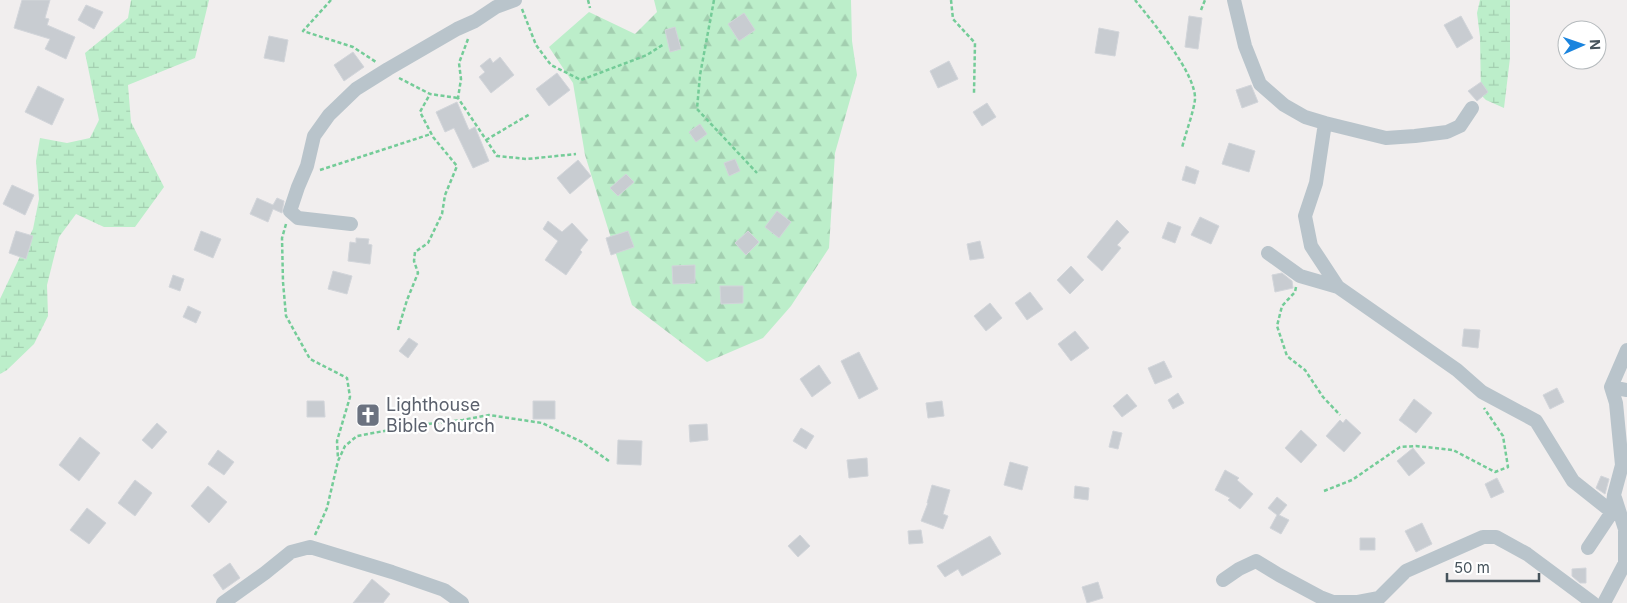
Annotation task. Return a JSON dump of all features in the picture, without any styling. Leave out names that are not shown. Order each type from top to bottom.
[{"type":"street","points":[[1234,0],[1245,46],[1260,84],[1284,105],[1305,117],[1386,138],[1447,132],[1460,126],[1472,108]]},
{"type":"street","points":[[352,224],[298,218],[290,211],[308,166],[314,136],[329,115],[356,89],[456,29],[475,21],[496,7],[518,4]]},
{"type":"street","points":[[1324,123],[1316,183],[1305,216],[1311,246],[1338,287]]},
{"type":"street","points":[[1268,253],[1300,276],[1338,287],[1456,370],[1482,392],[1536,420],[1573,481],[1612,512]]},
{"type":"street","points":[[1588,548],[1612,512],[1614,495],[1622,465],[1616,402],[1611,387],[1627,350]]},
{"type":"street","points":[[1611,387],[1627,390]]},
{"type":"street","points":[[1604,603],[1625,563],[1625,529],[1614,495]]},
{"type":"street","points":[[1223,580],[1239,569],[1256,561],[1279,576],[1320,597],[1333,602],[1358,602],[1379,598],[1406,571],[1483,537],[1496,537],[1527,554],[1593,603]]},
{"type":"street","points":[[223,603],[291,552],[310,547],[444,590],[462,603]]},
{"type":"path","points":[[331,0],[303,31],[353,47],[405,82],[430,94],[458,98]]},
{"type":"path","points":[[588,0],[590,8]]},
{"type":"path","points":[[714,0],[700,75],[697,109],[757,173]]},
{"type":"path","points":[[951,0],[953,19],[975,43],[974,93]]},
{"type":"path","points":[[1135,0],[1176,54],[1190,82],[1195,98],[1182,148]]},
{"type":"path","points":[[1202,10],[1205,0]]},
{"type":"path","points":[[518,4],[536,45],[551,65],[581,80],[648,55],[664,44]]},
{"type":"path","points":[[475,21],[459,63],[461,79],[458,98],[496,156],[527,159],[576,154]]},
{"type":"path","points":[[398,330],[418,273],[414,261],[415,252],[428,243],[442,214],[445,195],[457,166],[431,134],[420,112],[430,94]]},
{"type":"path","points":[[486,140],[530,114]]},
{"type":"path","points":[[302,178],[431,134]]},
{"type":"path","points":[[290,211],[282,238],[282,282],[286,316],[310,358],[347,378],[350,397],[337,441],[338,461]]},
{"type":"path","points":[[1300,276],[1295,292],[1282,306],[1277,326],[1287,356],[1305,370],[1323,396],[1340,415]]},
{"type":"path","points":[[1324,491],[1352,480],[1400,448],[1416,446],[1453,450],[1495,472],[1508,467],[1503,436],[1482,405]]},
{"type":"path","points":[[310,547],[327,508],[338,461],[345,446],[357,436],[489,415],[542,423],[582,442],[609,460]]},
{"type":"green space","points":[[131,0],[209,0],[195,58],[128,85],[131,122],[164,187],[135,227],[104,227],[76,214],[59,237],[47,285],[48,316],[34,344],[7,370],[0,374],[0,299],[33,229],[39,199],[36,161],[40,138],[67,143],[90,138],[99,120],[85,53],[128,18]]},
{"type":"green space","points":[[654,0],[851,0],[852,41],[857,75],[835,153],[829,248],[791,306],[763,338],[707,362],[632,305],[585,155],[573,83],[549,47],[589,12],[635,34],[657,12]]},
{"type":"green space","points":[[1480,0],[1510,0],[1510,58],[1504,108],[1486,100],[1481,95],[1480,37],[1477,13]]},
{"type":"building","points":[[22,0],[50,0],[45,18],[49,19],[47,25],[75,37],[66,59],[45,49],[50,39],[14,28]]},
{"type":"building","points":[[86,5],[103,12],[94,29],[78,20]]},
{"type":"building","points":[[744,13],[755,30],[739,41],[728,24]]},
{"type":"building","points":[[1189,16],[1202,18],[1198,49],[1185,47]]},
{"type":"building","points":[[1461,16],[1473,38],[1457,48],[1444,25]]},
{"type":"building","points":[[675,27],[681,49],[670,52],[665,30]]},
{"type":"building","points":[[1099,28],[1119,32],[1115,56],[1095,53]]},
{"type":"building","points":[[269,36],[288,40],[284,62],[264,58]]},
{"type":"building","points":[[353,52],[364,67],[344,81],[334,65]]},
{"type":"building","points":[[500,57],[514,75],[491,93],[479,77],[485,72],[480,66],[490,58],[493,63]]},
{"type":"building","points":[[949,61],[958,79],[938,88],[930,71]]},
{"type":"building","points":[[557,73],[570,90],[549,106],[536,89]]},
{"type":"building","points":[[1481,82],[1488,92],[1477,101],[1468,91]]},
{"type":"building","points":[[1251,85],[1258,102],[1242,108],[1236,90]]},
{"type":"building","points":[[38,86],[64,99],[52,125],[25,112]]},
{"type":"building","points":[[457,102],[469,130],[475,127],[489,161],[473,168],[454,128],[445,132],[436,112]]},
{"type":"building","points":[[987,103],[996,117],[982,126],[973,112]]},
{"type":"building","points":[[700,124],[707,134],[696,142],[689,132]]},
{"type":"building","points":[[1229,143],[1255,151],[1249,172],[1222,164]]},
{"type":"building","points":[[735,159],[740,171],[729,176],[724,163]]},
{"type":"building","points":[[578,160],[591,176],[570,194],[557,178]]},
{"type":"building","points":[[1186,166],[1199,171],[1195,184],[1182,180]]},
{"type":"building","points":[[626,174],[634,182],[618,196],[610,188]]},
{"type":"building","points":[[12,185],[34,195],[25,215],[3,204]]},
{"type":"building","points":[[257,198],[273,205],[277,198],[284,201],[282,213],[273,209],[268,222],[250,214]]},
{"type":"building","points":[[777,211],[791,222],[779,238],[765,227]]},
{"type":"building","points":[[1200,217],[1219,226],[1211,244],[1191,235]]},
{"type":"building","points":[[1117,220],[1129,232],[1117,245],[1121,248],[1102,271],[1087,257]]},
{"type":"building","points":[[548,221],[562,232],[572,223],[588,240],[566,275],[545,260],[558,241],[543,229]]},
{"type":"building","points":[[1168,222],[1181,227],[1175,243],[1162,238]]},
{"type":"building","points":[[16,231],[33,236],[26,259],[9,253]]},
{"type":"building","points":[[201,231],[221,239],[213,258],[194,250]]},
{"type":"building","points":[[628,231],[634,247],[611,255],[606,238]]},
{"type":"building","points":[[748,231],[759,242],[746,255],[735,243]]},
{"type":"building","points":[[356,238],[369,239],[368,244],[372,245],[370,264],[348,261],[350,242],[356,243]]},
{"type":"building","points":[[980,241],[984,258],[970,260],[967,244]]},
{"type":"building","points":[[695,265],[695,283],[673,284],[672,266]]},
{"type":"building","points":[[1071,266],[1084,280],[1070,294],[1057,280]]},
{"type":"building","points":[[333,271],[352,276],[347,294],[328,289]]},
{"type":"building","points":[[1282,273],[1292,281],[1293,288],[1275,292],[1272,275]]},
{"type":"building","points":[[173,275],[184,279],[180,291],[169,287]]},
{"type":"building","points":[[720,286],[743,286],[743,303],[721,304]]},
{"type":"building","points":[[1030,292],[1043,309],[1027,320],[1015,303]]},
{"type":"building","points":[[990,303],[1002,318],[986,331],[974,316]]},
{"type":"building","points":[[188,306],[201,312],[196,323],[183,317]]},
{"type":"building","points":[[1464,329],[1480,330],[1478,348],[1462,346]]},
{"type":"building","points":[[1075,331],[1089,348],[1071,361],[1058,344]]},
{"type":"building","points":[[409,338],[418,344],[408,358],[399,351]]},
{"type":"building","points":[[859,352],[878,389],[859,399],[841,361]]},
{"type":"building","points":[[1164,361],[1172,377],[1155,384],[1148,368]]},
{"type":"building","points":[[819,365],[831,383],[812,397],[800,379]]},
{"type":"building","points":[[1557,388],[1564,402],[1550,409],[1543,395]]},
{"type":"building","points":[[1178,393],[1184,403],[1173,409],[1168,400]]},
{"type":"building","points":[[1127,394],[1137,406],[1122,417],[1113,406]]},
{"type":"building","points":[[1414,399],[1432,413],[1416,433],[1399,420]]},
{"type":"building","points":[[307,401],[324,401],[325,417],[307,417]]},
{"type":"building","points":[[533,401],[555,401],[555,419],[533,419]]},
{"type":"building","points":[[942,401],[944,416],[928,418],[926,403]]},
{"type":"building","name":"Lighthouse Bible Church","points":[[360,406],[378,408],[376,424],[358,421]]},
{"type":"building","points":[[1346,419],[1361,433],[1344,452],[1326,436],[1340,420],[1343,423]]},
{"type":"building","points":[[157,423],[167,432],[152,449],[142,440]]},
{"type":"building","points":[[707,424],[708,440],[690,442],[689,425]]},
{"type":"building","points":[[801,428],[814,436],[806,449],[793,441]]},
{"type":"building","points":[[1301,430],[1317,445],[1301,463],[1285,448]]},
{"type":"building","points":[[1113,431],[1122,433],[1118,449],[1109,447]]},
{"type":"building","points":[[80,437],[100,453],[79,481],[59,465]]},
{"type":"building","points":[[618,440],[642,441],[641,465],[617,464]]},
{"type":"building","points":[[1413,448],[1425,463],[1409,476],[1397,461]]},
{"type":"building","points":[[218,450],[234,462],[224,475],[208,464]]},
{"type":"building","points":[[867,458],[868,476],[849,478],[847,460]]},
{"type":"building","points":[[1010,462],[1028,467],[1022,490],[1004,485]]},
{"type":"building","points":[[1225,470],[1239,478],[1237,480],[1253,494],[1240,509],[1228,500],[1230,498],[1215,490]]},
{"type":"building","points":[[1601,476],[1609,479],[1605,494],[1596,488]]},
{"type":"building","points":[[1497,478],[1504,492],[1491,498],[1485,484]]},
{"type":"building","points":[[135,480],[152,493],[135,516],[118,503]]},
{"type":"building","points":[[932,485],[950,490],[943,514],[948,516],[943,529],[921,521]]},
{"type":"building","points":[[208,486],[227,502],[209,523],[191,506]]},
{"type":"building","points":[[1075,486],[1089,488],[1088,500],[1074,498]]},
{"type":"building","points":[[1277,497],[1287,505],[1279,515],[1289,520],[1281,534],[1270,528],[1277,515],[1268,508]]},
{"type":"building","points":[[87,508],[106,523],[89,544],[70,530]]},
{"type":"building","points":[[1422,523],[1432,544],[1416,552],[1405,531]]},
{"type":"building","points":[[921,530],[923,543],[909,544],[908,531]]},
{"type":"building","points":[[800,535],[810,546],[798,557],[788,546]]},
{"type":"building","points":[[990,536],[1001,554],[962,576],[958,569],[945,577],[937,566]]},
{"type":"building","points":[[1360,538],[1375,538],[1375,550],[1360,550]]},
{"type":"building","points":[[230,563],[240,578],[223,590],[213,575]]},
{"type":"building","points":[[1586,568],[1586,583],[1580,583],[1572,576],[1572,569]]},
{"type":"building","points":[[372,579],[390,594],[383,603],[353,603]]},
{"type":"building","points":[[1098,582],[1103,598],[1087,603],[1082,587]]},
{"type":"place","name":"Lighthouse Bible Church","points":[[368,415]]}]
